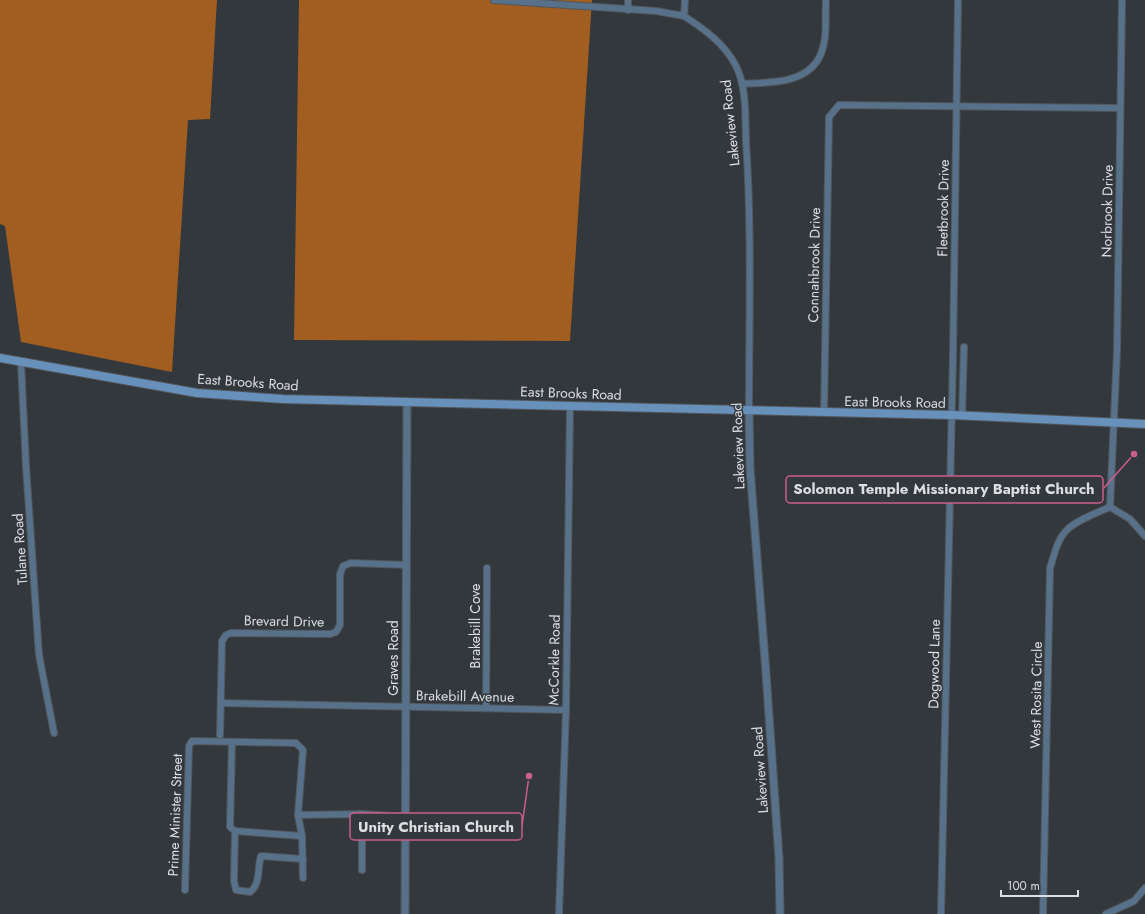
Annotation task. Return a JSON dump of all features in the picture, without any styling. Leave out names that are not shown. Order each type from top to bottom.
[{"type":"main road","name":"East Brooks Road","points":[[0,358],[21,363],[197,393],[283,399],[962,416],[1145,424]]},
{"type":"street","points":[[494,0],[656,11],[684,16],[685,0]]},
{"type":"street","points":[[628,0],[628,10]]},
{"type":"street","points":[[742,84],[780,82],[793,79],[806,73],[818,60],[824,43],[826,0]]},
{"type":"street","name":"Fleetbrook Drive","points":[[952,416],[958,0]]},
{"type":"street","name":"Norbrook Drive","points":[[1110,507],[1117,351],[1122,0]]},
{"type":"street","name":"Lakeview Road","points":[[684,16],[706,30],[724,48],[736,66],[742,84],[751,242],[749,411],[750,468],[766,665],[777,832],[780,914]]},
{"type":"street","name":"Connahbrook Drive","points":[[824,413],[829,117],[839,105],[956,107]]},
{"type":"street","points":[[956,107],[1120,108]]},
{"type":"street","points":[[962,416],[964,347]]},
{"type":"street","name":"Tulane Road","points":[[21,363],[26,466],[39,655],[54,733]]},
{"type":"street","points":[[952,397],[962,397]]},
{"type":"street","name":"Graves Road","points":[[405,914],[407,402]]},
{"type":"street","name":"McCorkle Road","points":[[559,914],[566,710],[570,407]]},
{"type":"street","name":"Dogwood Lane","points":[[941,914],[952,416]]},
{"type":"street","points":[[1110,507],[1130,519],[1145,536]]},
{"type":"street","name":"West Rosita Circle","points":[[1042,914],[1050,568],[1059,542],[1066,530],[1110,507]]},
{"type":"street","name":"Brevard Drive","points":[[220,735],[222,641],[226,635],[231,633],[330,634],[336,632],[340,625],[340,574],[343,566],[351,563],[407,565]]},
{"type":"street","name":"Brakebill Cove","points":[[486,708],[487,568]]},
{"type":"street","name":"Brakebill Avenue","points":[[221,703],[566,710]]},
{"type":"street","name":"Prime Minister Street","points":[[185,890],[189,746],[192,741],[232,742]]},
{"type":"street","points":[[302,836],[235,831],[230,827],[232,742],[296,743],[302,750],[298,815],[302,836],[303,878]]},
{"type":"street","points":[[362,814],[362,870]]},
{"type":"street","points":[[298,815],[362,814],[406,817]]},
{"type":"street","points":[[235,831],[234,881],[236,890],[250,892],[253,890],[257,883],[258,863],[261,856],[303,859]]},
{"type":"street","points":[[1106,914],[1134,901],[1145,888]]},
{"type":"shaded area","points":[[0,0],[217,0],[210,119],[188,120],[172,372],[21,342],[5,226],[0,224]]},
{"type":"shaded area","points":[[299,0],[592,0],[570,341],[294,340]]},
{"type":"place","name":"Solomon Temple Missionary Baptist Church","points":[[1134,454]]},
{"type":"place","name":"Unity Christian Church","points":[[529,776]]}]
